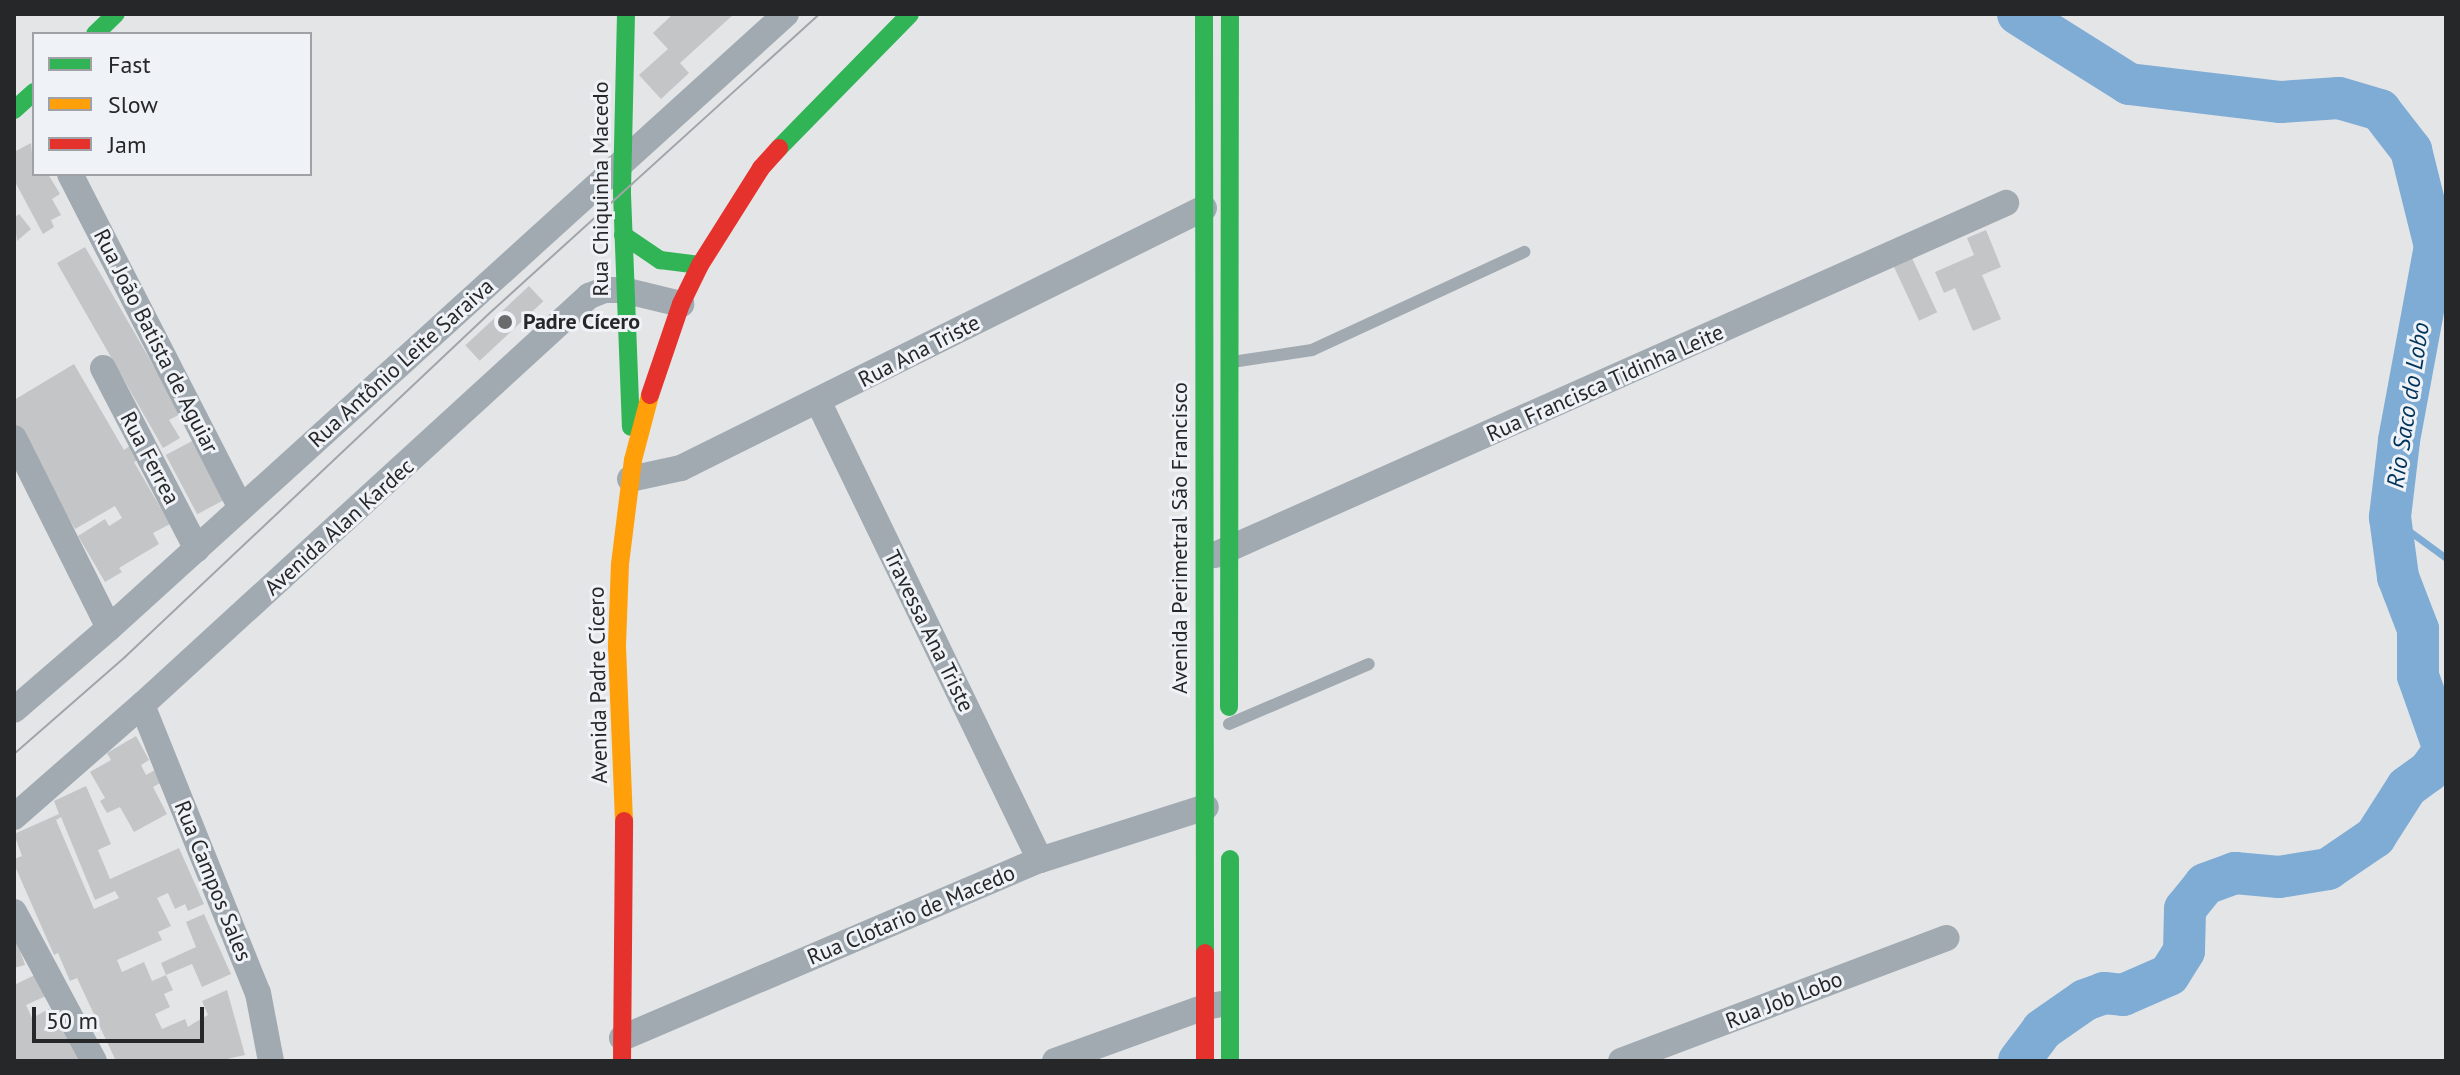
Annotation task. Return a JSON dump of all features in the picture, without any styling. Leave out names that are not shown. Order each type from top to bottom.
[{"type":"main road","points":[[97,32],[116,14]]},
{"type":"main road","name":"Rua Chiquinha Macedo","points":[[626,14],[623,290],[632,469]]},
{"type":"main road","name":"Avenida Padre Cícero","points":[[622,1050],[624,762],[617,645],[620,564],[632,469],[657,370],[681,304],[700,265],[761,168],[815,107],[910,14]]},
{"type":"main road","name":"Avenida Perimetral São Francisco","points":[[1204,14],[1206,807],[1218,1005],[1230,1061]]},
{"type":"main road","points":[[1229,732],[1230,14]]},
{"type":"main road","points":[[1203,72],[1229,68]]},
{"type":"main road","points":[[623,235],[660,260],[700,265]]},
{"type":"main road","name":"Avenida Perimetral São Francisco","points":[[1205,1061],[1218,1005],[1230,832]]},
{"type":"street","name":"Rua Antônio Leite Saraiva","points":[[14,710],[197,549],[786,14]]},
{"type":"street","name":"Rua João Batista de Aguiar","points":[[71,176],[241,508]]},
{"type":"street","name":"Rua Francisca Tidinha Leite","points":[[1203,558],[1230,551],[2006,203]]},
{"type":"street","name":"Rua Ana Triste","points":[[632,469],[681,468],[1204,208]]},
{"type":"street","name":"Avenida Alan Kardec","points":[[14,817],[142,705],[589,296],[605,290],[623,290],[681,304]]},
{"type":"street","name":"Rua Ferrea","points":[[103,368],[197,549]]},
{"type":"street","name":"Travessa Ana Triste","points":[[818,401],[1040,860]]},
{"type":"street","points":[[14,438],[109,628]]},
{"type":"street","name":"Rua Campos Sales","points":[[142,705],[258,993],[271,1061]]},
{"type":"street","name":"Rua Clotario de Macedo","points":[[622,1050],[1040,860],[1206,807]]},
{"type":"street","points":[[14,912],[94,1061]]},
{"type":"street","name":"Rua Job Lobo","points":[[1621,1061],[1947,938]]},
{"type":"street","points":[[1055,1061],[1218,1005]]},
{"type":"lane","points":[[1229,362],[1312,350],[1524,252]]},
{"type":"lane","points":[[1229,732],[1369,664]]},
{"type":"building","points":[[673,14],[734,14],[680,63],[689,73],[661,99],[639,75],[668,49],[653,33]]},
{"type":"building","points":[[31,143],[32,176],[49,176],[60,194],[52,199],[61,215],[51,220],[54,227],[43,234],[14,180],[14,152]]},
{"type":"building","points":[[19,214],[31,229],[17,241],[14,218]]},
{"type":"building","points":[[1986,230],[2001,267],[1982,275],[2001,319],[1973,331],[1955,288],[1944,293],[1935,272],[1974,255],[1967,238]]},
{"type":"building","points":[[85,247],[171,396],[186,411],[169,420],[180,438],[163,448],[57,263]]},
{"type":"building","points":[[1911,256],[1937,312],[1919,321],[1893,264]]},
{"type":"building","points":[[529,286],[543,301],[480,361],[465,345]]},
{"type":"building","points":[[74,364],[124,450],[131,445],[139,459],[134,462],[170,524],[153,533],[159,544],[119,568],[122,572],[105,582],[78,536],[105,519],[109,526],[122,518],[115,506],[75,529],[14,425],[14,400]]},
{"type":"building","points":[[194,440],[225,499],[197,514],[166,455]]},
{"type":"building","points":[[136,736],[149,760],[141,765],[146,775],[155,770],[162,782],[153,787],[167,814],[134,832],[120,807],[107,813],[100,801],[105,798],[90,772],[111,760],[107,753]]},
{"type":"building","points":[[86,786],[111,844],[98,850],[110,879],[179,848],[204,904],[188,911],[185,904],[175,909],[168,893],[157,898],[171,926],[158,932],[162,940],[117,960],[122,972],[144,962],[152,981],[166,975],[173,990],[164,994],[170,1007],[155,1014],[162,1029],[185,1019],[188,1027],[208,1015],[202,1001],[227,990],[245,1055],[218,1061],[116,1061],[77,978],[70,981],[58,953],[54,955],[14,864],[14,859],[22,856],[14,834],[59,814],[54,801]],"holes":[[[61,817],[95,900],[115,891],[119,898],[94,909],[56,820]]]},
{"type":"building","points":[[204,914],[231,974],[202,987],[192,964],[166,975],[161,963],[196,947],[186,922]]},
{"type":"building","points":[[14,933],[25,965],[14,968]]},
{"type":"building","points":[[37,974],[46,996],[26,1005],[32,1018],[49,1009],[56,1026],[62,1023],[80,1061],[14,1061],[14,985]]},
{"type":"waterway","name":"Rio Saco do Lobo","points":[[2018,14],[2129,84],[2281,102],[2339,98],[2380,110],[2411,150],[2435,246],[2399,441],[2390,517],[2398,577],[2418,629],[2418,676],[2446,755]]},
{"type":"waterway","points":[[2390,517],[2446,558]]},
{"type":"waterway","points":[[2019,1061],[2042,1030],[2085,1000],[2104,993],[2123,995],[2169,975],[2184,951],[2185,909],[2205,884],[2235,873],[2279,877],[2328,869],[2375,837],[2407,787],[2429,771],[2443,752]]},
{"type":"tram line","points":[[14,754],[125,657],[493,310],[819,14]]},
{"type":"traffic: fast","points":[[97,32],[116,14]]},
{"type":"traffic: fast","points":[[626,14],[622,194],[631,427]]},
{"type":"traffic: fast","points":[[779,148],[910,14]]},
{"type":"traffic: fast","points":[[1204,14],[1205,953]]},
{"type":"traffic: fast","points":[[1229,707],[1230,14]]},
{"type":"traffic: fast","points":[[14,110],[32,94]]},
{"type":"traffic: fast","points":[[623,235],[660,260],[700,265]]},
{"type":"traffic: fast","points":[[1230,859],[1230,1061]]},
{"type":"traffic: slow","points":[[624,821],[617,645],[620,564],[633,460],[650,395]]},
{"type":"traffic: jam","points":[[650,395],[681,304],[700,265],[761,168],[779,148]]},
{"type":"traffic: jam","points":[[622,1061],[624,821]]},
{"type":"traffic: jam","points":[[1205,953],[1205,1061]]},
{"type":"place","name":"Padre Cícero","points":[[505,322]]}]
